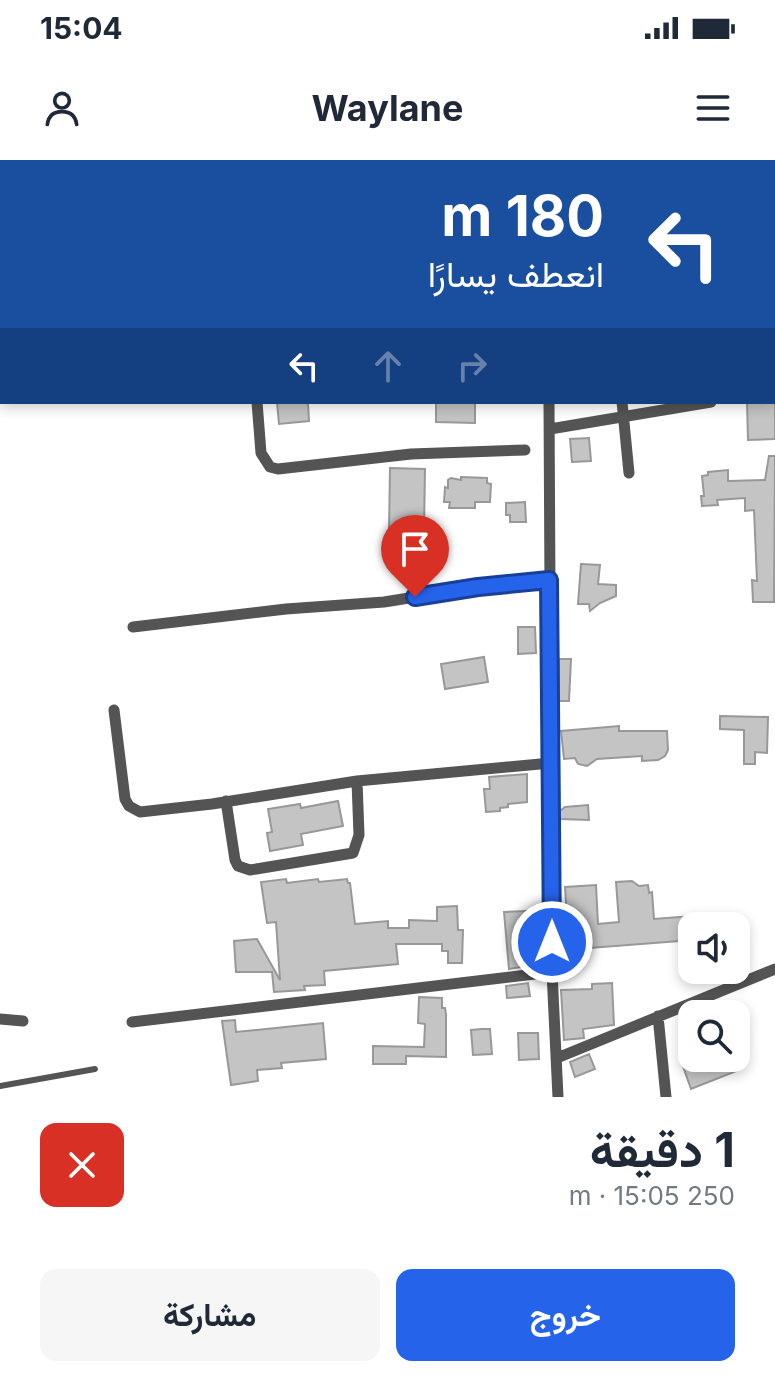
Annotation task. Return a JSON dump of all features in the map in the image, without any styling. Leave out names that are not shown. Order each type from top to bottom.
[{"type":"street","points":[[257,404],[261,453],[270,467],[278,469],[411,454],[525,450]]},
{"type":"street","points":[[549,404],[552,972],[558,1097]]},
{"type":"street","points":[[622,404],[629,473]]},
{"type":"street","points":[[550,429],[699,404]]},
{"type":"street","points":[[133,627],[286,609],[384,602],[478,587],[549,580]]},
{"type":"street","points":[[114,710],[125,799],[129,806],[140,812],[357,781],[551,763]]},
{"type":"street","points":[[226,801],[235,860],[238,866],[250,870],[353,853],[359,835],[357,781]]},
{"type":"street","points":[[557,1058],[775,969]]},
{"type":"street","points":[[132,1022],[552,972]]},
{"type":"street","points":[[658,1016],[666,1097]]},
{"type":"street","points":[[0,1019],[23,1021]]},
{"type":"lane","points":[[0,1086],[95,1069]]},
{"type":"building","points":[[277,404],[308,404],[309,421],[279,424]]},
{"type":"building","points":[[436,404],[475,404],[475,423],[436,422]]},
{"type":"building","points":[[747,404],[775,404],[775,439],[748,440]]},
{"type":"building","points":[[589,438],[591,461],[572,462],[570,439]]},
{"type":"building","points":[[769,456],[775,456],[774,602],[753,602],[752,580],[757,581],[754,510],[745,511],[745,498],[717,500],[718,505],[702,506],[702,476],[708,475],[708,472],[728,470],[728,481],[765,480]]},
{"type":"building","points":[[390,468],[425,469],[424,531],[389,531]]},
{"type":"building","points":[[461,477],[487,478],[487,483],[491,484],[490,502],[475,502],[475,508],[449,508],[450,502],[444,502],[445,487],[448,488],[451,478],[461,480]]},
{"type":"building","points":[[525,502],[526,522],[510,522],[510,515],[506,515],[506,503]]},
{"type":"building","points":[[581,564],[600,565],[598,584],[616,585],[616,596],[590,611],[589,604],[578,604]]},
{"type":"building","points":[[518,627],[535,627],[536,653],[518,654]]},
{"type":"building","points":[[484,657],[488,682],[445,689],[441,664]]},
{"type":"building","points":[[559,659],[571,659],[569,701],[559,701]]},
{"type":"building","points":[[720,716],[768,717],[767,753],[755,752],[755,764],[744,764],[744,730],[720,729]]},
{"type":"building","points":[[619,726],[619,731],[667,731],[668,750],[665,756],[658,760],[642,761],[642,756],[597,759],[587,766],[578,764],[575,758],[564,759],[561,731]]},
{"type":"building","points":[[527,774],[527,802],[508,804],[500,811],[486,812],[484,789],[490,789],[489,777]]},
{"type":"building","points":[[338,801],[343,826],[301,834],[303,845],[270,851],[267,833],[272,832],[268,809],[300,804],[301,808]]},
{"type":"building","points":[[588,805],[589,820],[560,819],[560,811],[565,807]]},
{"type":"building","points":[[286,879],[287,883],[347,879],[355,924],[388,921],[388,928],[409,928],[409,920],[437,921],[437,907],[457,906],[458,930],[463,930],[462,963],[448,963],[448,951],[442,951],[442,944],[396,944],[398,964],[324,971],[325,985],[274,992],[272,972],[236,972],[234,941],[257,939],[280,980],[276,922],[267,923],[261,882]]},
{"type":"building","points":[[632,881],[639,886],[648,885],[649,893],[652,892],[654,919],[678,917],[678,941],[577,949],[575,919],[567,919],[565,887],[596,885],[598,924],[619,922],[616,882]]},
{"type":"building","points":[[526,911],[533,965],[509,969],[504,912]]},
{"type":"building","points":[[528,983],[530,996],[507,998],[506,986]]},
{"type":"building","points":[[612,983],[614,1025],[583,1029],[584,1038],[564,1040],[561,990],[592,989],[592,984]]},
{"type":"building","points":[[419,997],[442,998],[442,1008],[445,1008],[446,1014],[446,1057],[406,1056],[406,1064],[373,1064],[373,1046],[424,1047],[425,1024],[418,1023]]},
{"type":"building","points":[[235,1020],[236,1032],[323,1023],[326,1059],[281,1063],[282,1068],[257,1070],[258,1081],[231,1085],[222,1021]]},
{"type":"building","points":[[490,1029],[492,1054],[473,1055],[471,1030]]},
{"type":"building","points":[[518,1033],[538,1033],[539,1059],[519,1060]]},
{"type":"building","points":[[589,1054],[595,1069],[575,1077],[570,1062]]},
{"type":"building","points":[[685,1072],[734,1072],[691,1089]]},
{"type":"route","points":[[415,597],[549,580],[552,942]]}]
